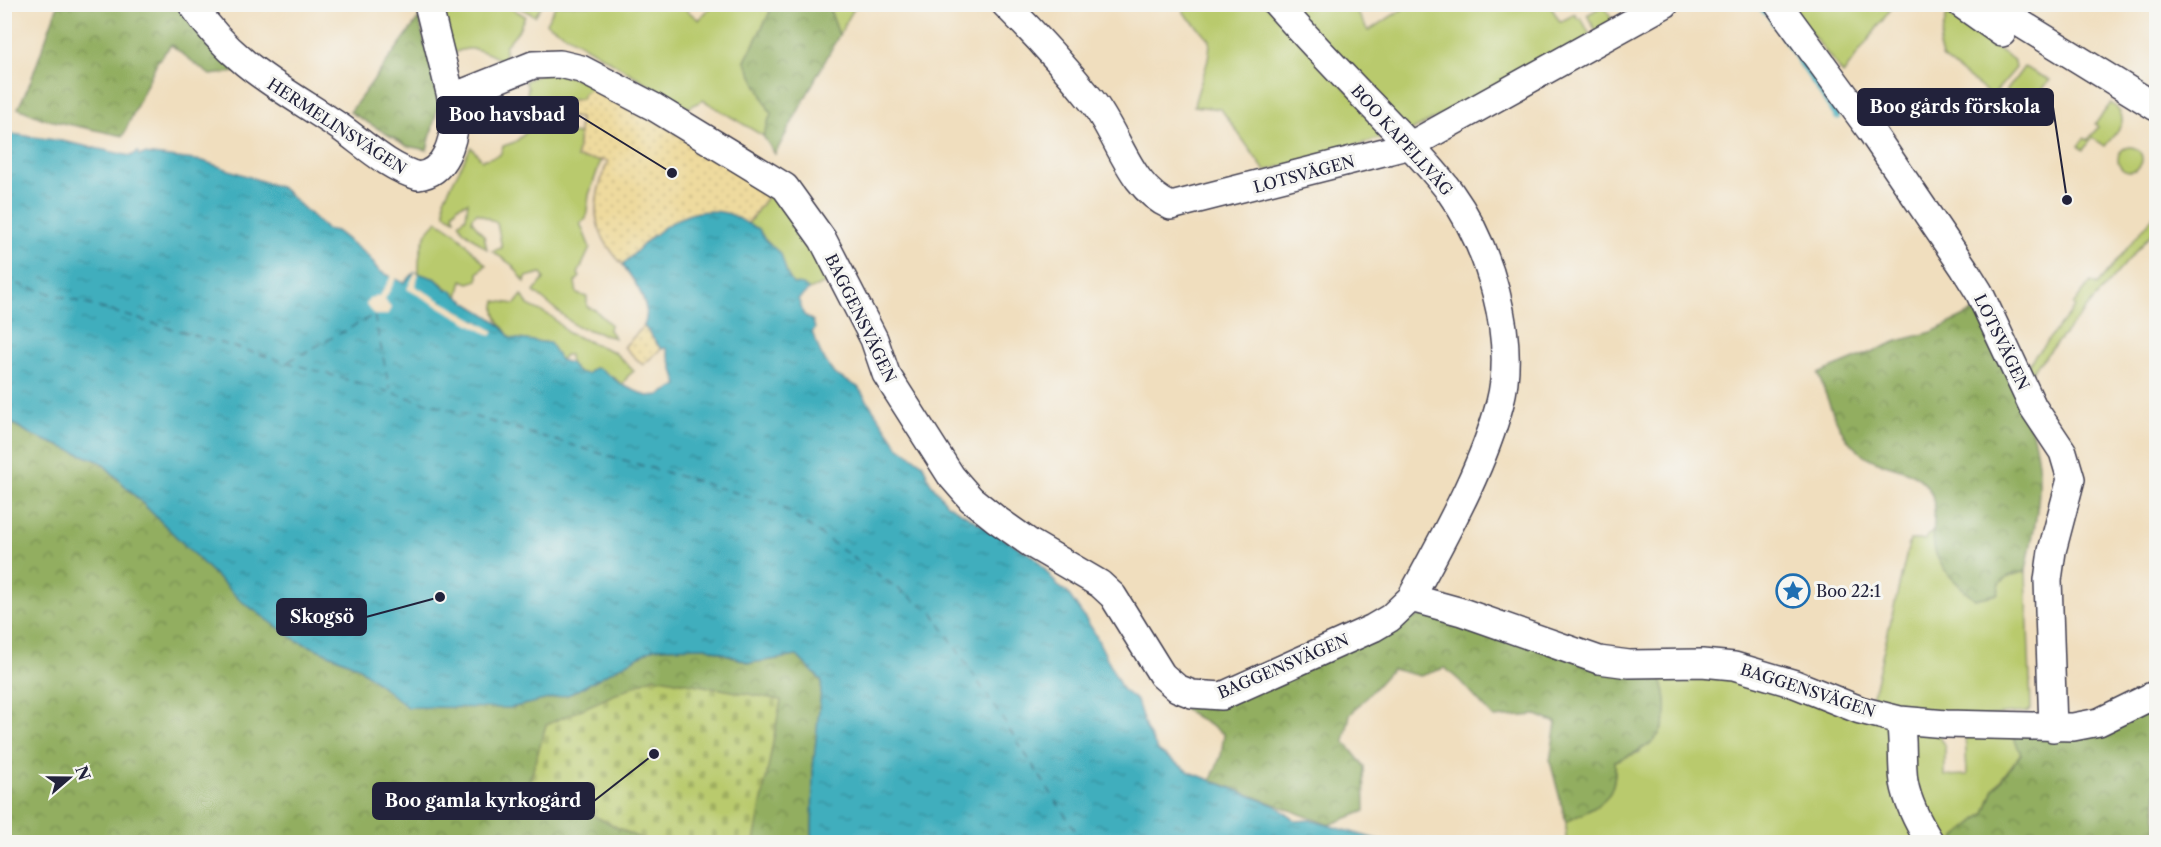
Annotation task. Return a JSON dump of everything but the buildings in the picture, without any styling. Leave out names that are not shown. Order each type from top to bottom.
[{"type":"street","name":"HERMELINSVÄGEN","points":[[192,4],[226,48],[257,75],[409,174],[424,175],[435,171],[443,162],[456,117],[453,97],[428,4]]},
{"type":"street","name":"LOTSVÄGEN","points":[[1005,4],[1054,55],[1094,103],[1149,193],[1171,206],[1411,146],[1665,4]]},
{"type":"street","name":"BOO KAPELLVÄG","points":[[1277,4],[1411,146],[1450,192],[1479,244],[1500,312],[1506,353],[1500,401],[1489,438],[1442,540],[1411,598]]},
{"type":"street","name":"LOTSVÄGEN","points":[[1778,4],[1871,130],[1964,268],[1979,292],[2033,406],[2068,464],[2072,479],[2052,551],[2048,580],[2053,728]]},
{"type":"street","points":[[1961,4],[2019,45],[2055,64],[2062,65],[2078,60]]},
{"type":"street","points":[[1989,4],[2157,107]]},
{"type":"street","name":"BAGGENSVÄGEN","points":[[453,97],[533,65],[560,64],[581,69],[654,108],[784,187],[824,240],[873,339],[886,374],[951,476],[971,499],[996,519],[1106,590],[1129,620],[1162,675],[1177,688],[1192,694],[1222,696],[1373,628],[1390,618],[1411,598],[1462,612],[1599,660],[1629,664],[1702,663],[1734,666],[1795,684],[1860,710],[1900,720],[2053,728],[2099,722],[2157,694]]},
{"type":"street","points":[[1900,720],[1904,742],[1904,781],[1908,799],[1930,843]]},
{"type":"green space","points":[[58,5],[176,5],[214,52],[238,72],[210,75],[171,45],[157,62],[123,136],[44,119],[18,108],[30,83]]},
{"type":"green space","points":[[438,5],[506,5],[525,16],[518,31],[505,46],[505,62],[485,52],[472,49],[458,51],[451,55]]},
{"type":"green space","points":[[515,5],[542,5],[535,16]]},
{"type":"green space","points":[[556,5],[680,5],[699,20],[712,5],[768,5],[770,12],[745,61],[771,114],[763,136],[703,100],[688,108],[546,23]]},
{"type":"green space","points":[[768,5],[828,5],[839,35],[775,154],[763,136],[771,114],[745,61],[770,12]]},
{"type":"green space","points":[[828,5],[856,5],[839,35]]},
{"type":"green space","points":[[1181,5],[1266,5],[1387,132],[1382,138],[1265,171],[1221,109],[1194,106],[1208,58],[1210,40],[1185,14]]},
{"type":"green space","points":[[1290,5],[1356,10],[1368,31],[1403,9],[1401,5],[1550,5],[1560,22],[1575,14],[1578,19],[1581,18],[1591,37],[1409,132]]},
{"type":"green space","points":[[1604,5],[1614,24],[1597,33],[1587,15]]},
{"type":"green space","points":[[1789,5],[1894,5],[1843,74]]},
{"type":"green space","points":[[1947,14],[2015,61],[2016,68],[1992,96],[1942,57],[1939,46]]},
{"type":"green space","points":[[419,18],[439,102],[427,150],[407,146],[350,112]]},
{"type":"green space","points":[[2024,67],[2050,80],[2024,112],[2010,102],[2012,99],[2005,93]]},
{"type":"green space","points":[[547,71],[598,84],[582,99],[565,101],[560,132],[579,134],[577,158],[601,160],[589,195],[586,219],[580,223],[590,248],[578,274],[580,277],[575,282],[577,294],[587,297],[587,307],[595,310],[610,324],[609,330],[615,338],[576,326],[534,292],[544,279],[541,273],[526,277],[525,282],[512,265],[492,251],[502,248],[497,223],[477,213],[472,217],[472,221],[484,236],[487,249],[463,230],[459,223],[466,217],[468,202],[458,206],[453,213],[455,219],[445,214],[444,199],[471,147],[482,160],[500,155],[503,146],[515,142],[529,130],[529,124],[523,118],[528,88],[525,81]]},
{"type":"green space","points":[[2111,103],[2121,114],[2121,125],[2105,146],[2093,138],[2083,150],[2078,146],[2084,138],[2088,140],[2098,127],[2095,124]]},
{"type":"green space","points":[[2130,147],[2138,151],[2142,159],[2138,167],[2130,171],[2122,167],[2118,159],[2122,151]]},
{"type":"green space","points":[[771,191],[829,266],[826,283],[809,290],[803,285],[793,284],[770,245],[746,226]]},
{"type":"green space","points":[[2156,213],[2156,228],[2028,376],[2025,368],[2075,307],[2073,305],[2091,282],[2097,285]]},
{"type":"green space","points":[[438,221],[456,233],[486,265],[478,273],[478,280],[469,283],[462,280],[458,297],[436,279],[419,274],[419,259],[424,238]]},
{"type":"green space","points":[[522,295],[528,305],[551,316],[568,333],[614,352],[634,371],[622,385],[615,378],[594,368],[587,374],[577,372],[570,363],[569,355],[565,355],[560,361],[546,342],[530,343],[510,338],[496,317],[496,301],[515,304]]},
{"type":"green space","points":[[1977,310],[2026,413],[2037,456],[2039,490],[2026,571],[2009,576],[2000,583],[1998,594],[1975,599],[1952,578],[1935,551],[1934,503],[1928,488],[1914,475],[1869,458],[1853,446],[1835,417],[1818,374],[1898,341],[1932,332]]},
{"type":"green space","points":[[4,419],[34,436],[101,462],[240,600],[296,640],[357,666],[407,707],[570,694],[654,648],[706,647],[750,663],[797,656],[822,681],[813,769],[812,842],[5,842]]},
{"type":"green space","points":[[1933,531],[1937,553],[1946,570],[1975,599],[1997,594],[2000,583],[2009,576],[2026,571],[2031,709],[2027,712],[1971,717],[1871,703],[1910,540],[1924,540]]},
{"type":"green space","points":[[1432,611],[1655,670],[1663,684],[1666,700],[1664,724],[1660,733],[1637,752],[1615,761],[1613,786],[1604,801],[1566,822],[1550,761],[1556,723],[1536,715],[1494,718],[1445,668],[1420,676],[1392,669],[1350,715],[1344,741],[1364,766],[1365,811],[1329,825],[1211,780],[1221,755],[1224,734],[1185,710],[1173,697],[1384,630]]},
{"type":"green space","points":[[1655,670],[1708,670],[1937,728],[1945,748],[1945,776],[1967,775],[1965,732],[2012,734],[2021,753],[1994,789],[1985,813],[1956,837],[1955,842],[1755,842],[1738,835],[1718,842],[1566,842],[1566,822],[1597,806],[1609,794],[1615,775],[1615,761],[1640,752]]},
{"type":"green space","points":[[654,677],[781,700],[754,842],[647,842],[529,784],[546,725]]},
{"type":"green space","points":[[2156,701],[2156,842],[1955,842],[1956,837],[1985,813],[1994,789],[2021,754],[2012,734]]},
{"type":"sand","points":[[598,84],[771,191],[746,226],[740,219],[653,235],[623,265],[604,240],[596,216],[598,191],[608,161],[577,158],[580,118],[562,116],[565,101],[582,99],[583,94]]},
{"type":"sand","points":[[644,326],[661,349],[643,365],[624,347]]},
{"type":"water","points":[[5,133],[62,141],[131,156],[138,152],[139,156],[144,154],[203,161],[282,188],[326,229],[336,231],[368,256],[379,271],[404,283],[415,272],[436,279],[447,290],[451,290],[490,317],[510,338],[550,343],[560,360],[570,363],[577,372],[587,374],[594,368],[601,369],[622,385],[647,396],[659,395],[678,385],[666,348],[661,349],[644,326],[646,310],[644,302],[637,286],[623,265],[656,233],[682,217],[711,211],[735,216],[759,229],[765,240],[781,254],[787,274],[793,284],[803,285],[809,290],[798,299],[804,315],[813,321],[815,329],[812,332],[821,354],[834,374],[858,387],[898,446],[923,464],[930,482],[947,504],[1035,557],[1058,586],[1067,592],[1093,630],[1122,689],[1137,701],[1146,729],[1159,752],[1190,772],[1276,806],[1296,821],[1310,820],[1386,842],[812,842],[813,769],[822,681],[797,656],[750,663],[706,647],[654,648],[570,694],[510,708],[407,707],[357,666],[296,640],[240,600],[101,462],[34,436],[5,419]]},
{"type":"water","points":[[1738,835],[1755,842],[1719,842]]},
{"type":"pier","points":[[415,272],[419,274],[415,286],[494,331],[491,336],[407,289]]},
{"type":"pier","points":[[392,275],[397,277],[385,299],[391,308],[387,315],[374,315],[366,305],[369,298],[380,296]]},
{"type":"waterway","points":[[1757,4],[1769,15],[1837,117]]},
{"type":"ferry route","points":[[4,280],[778,505],[933,613],[1083,842]]},
{"type":"ferry route","points":[[289,361],[374,315],[390,389]]},
{"type":"place","name":"Boo havsbad","points":[[672,173]]},
{"type":"place","name":"Boo gårds förskola","points":[[2067,200]]},
{"type":"place","name":"Boo 22:1","points":[[1793,591]]},
{"type":"place","name":"Skogsö","points":[[440,597]]},
{"type":"place","name":"Boo gamla kyrkogård","points":[[654,754]]}]
